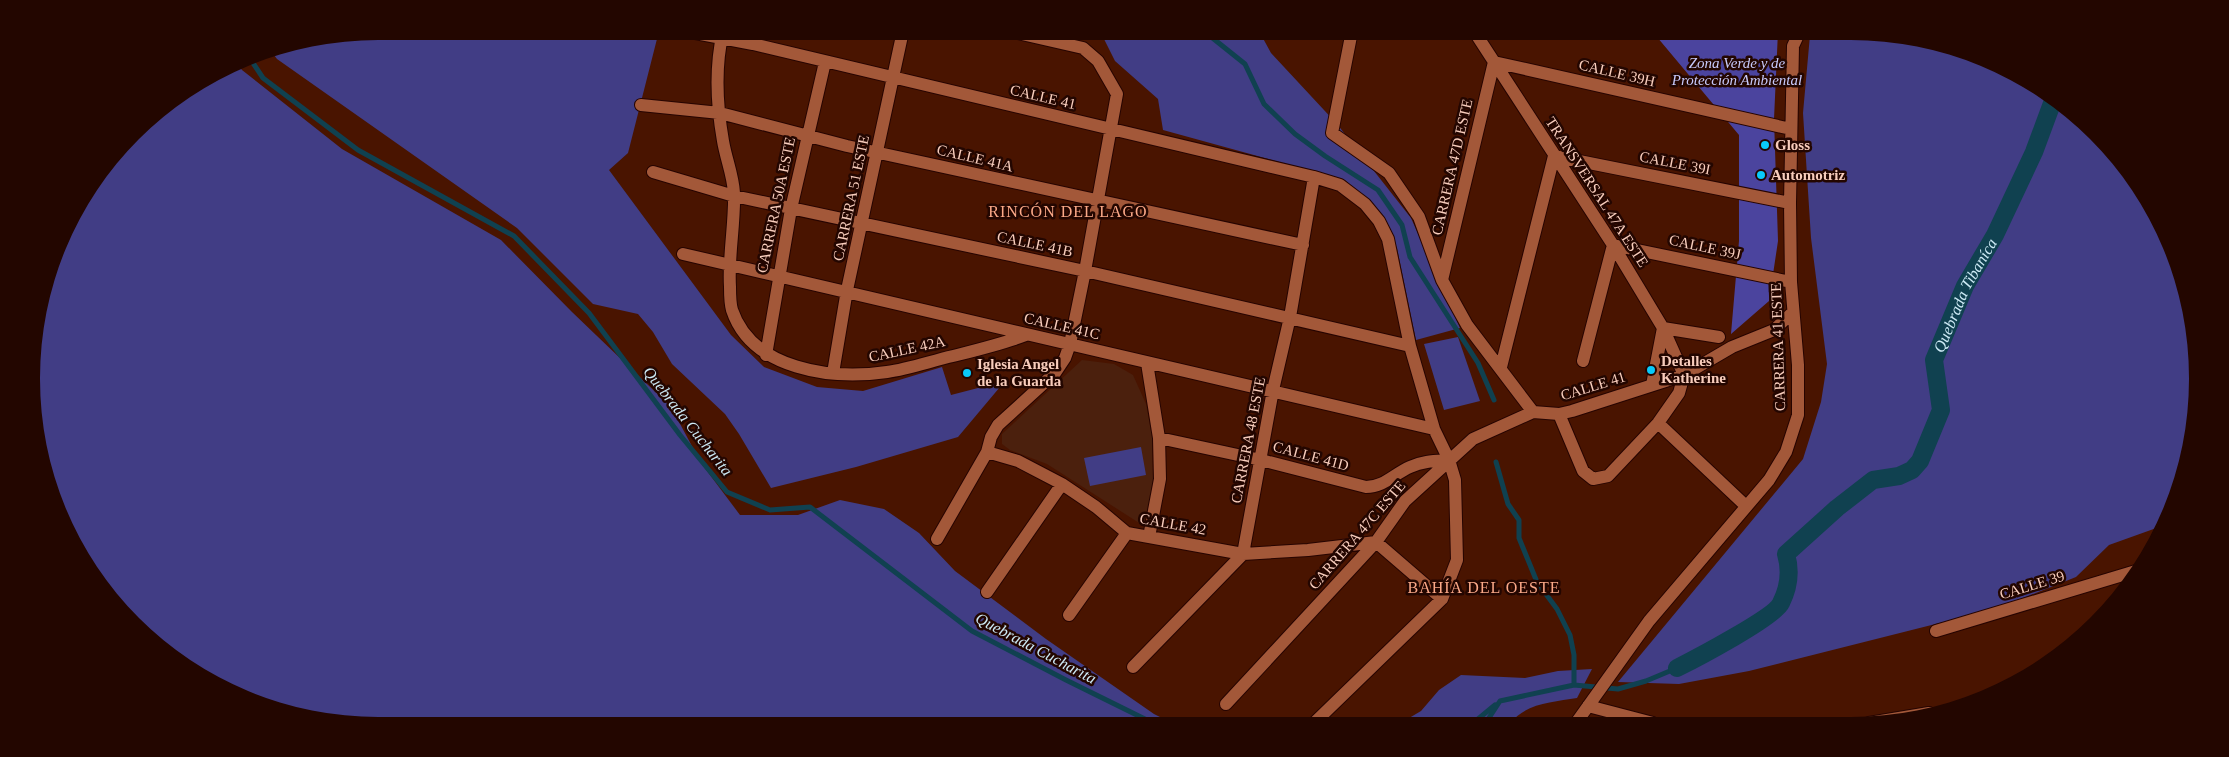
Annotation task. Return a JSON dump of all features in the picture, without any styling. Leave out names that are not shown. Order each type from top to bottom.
[{"type":"street","points":[[722,40],[719,66],[720,114],[723,143],[733,177],[734,196],[728,265],[731,308],[744,335],[766,354]]},
{"type":"street","name":"CALLE 41","points":[[742,40],[825,62],[1314,177],[1340,185],[1365,204],[1379,221],[1388,239],[1410,346]]},
{"type":"street","name":"CARRERA 51 ESTE","points":[[834,373],[847,290],[863,224],[901,40]]},
{"type":"street","points":[[937,539],[987,452],[991,437],[998,425],[1054,373],[1065,358],[1070,344],[1117,94],[1098,61],[1083,48],[1048,40]]},
{"type":"street","points":[[1350,40],[1332,132],[1389,173],[1419,217],[1442,280],[1467,324],[1501,367],[1532,412]]},
{"type":"street","name":"TRANSVERSAL 47A ESTE","points":[[1480,40],[1613,245],[1663,328],[1684,375]]},
{"type":"street","name":"CARRERA 41 ESTE","points":[[1580,717],[1649,621],[1769,480],[1786,452],[1799,412],[1791,282],[1790,203],[1793,46],[1796,40]]},
{"type":"street","name":"CARRERA 50A ESTE","points":[[766,354],[778,275],[791,209],[825,62]]},
{"type":"street","name":"CALLE 39H","points":[[1494,62],[1791,129]]},
{"type":"street","name":"CARRERA 47D ESTE","points":[[1442,280],[1494,62]]},
{"type":"street","name":"CALLE 41A","points":[[640,105],[720,114],[807,136],[1097,202],[1303,245]]},
{"type":"street","points":[[1501,367],[1554,156]]},
{"type":"street","name":"CALLE 39I","points":[[1554,156],[1790,203]]},
{"type":"street","name":"CALLE 41B","points":[[653,172],[734,196],[1085,271],[1410,346]]},
{"type":"street","name":"CARRERA 48 ESTE","points":[[1243,554],[1273,390],[1290,317],[1314,177]]},
{"type":"street","points":[[1583,360],[1613,245]]},
{"type":"street","name":"CALLE 39J","points":[[1613,245],[1791,282]]},
{"type":"street","name":"CALLE 41C","points":[[683,254],[847,290],[1026,335],[1273,390],[1434,429]]},
{"type":"street","name":"CALLE 41","points":[[1532,412],[1559,414],[1684,375],[1732,347],[1774,330],[1793,312]]},
{"type":"street","points":[[1652,385],[1663,328],[1719,337]]},
{"type":"street","name":"CALLE 42A","points":[[766,354],[803,368],[834,373],[888,372],[1006,342],[1026,335]]},
{"type":"street","points":[[1319,717],[1442,600],[1457,560],[1454,480],[1449,460],[1434,429],[1410,346]]},
{"type":"street","points":[[1148,363],[1159,438],[1160,479],[1149,536]]},
{"type":"street","points":[[1559,414],[1583,471],[1593,479],[1608,476],[1658,423],[1679,393],[1684,375]]},
{"type":"street","name":"CARRERA 47C ESTE","points":[[1226,704],[1376,542],[1405,501],[1472,439],[1532,412]]},
{"type":"street","points":[[1658,423],[1746,506]]},
{"type":"street","name":"CALLE 41D","points":[[1159,438],[1261,460],[1366,488],[1381,485],[1407,468],[1424,462],[1449,460]]},
{"type":"street","name":"CALLE 42","points":[[987,452],[1018,462],[1062,484],[1096,507],[1127,533],[1243,554],[1308,550],[1376,542]]},
{"type":"street","points":[[987,592],[1062,484]]},
{"type":"street","points":[[1069,615],[1127,533]]},
{"type":"street","points":[[1376,542],[1442,600]]},
{"type":"street","points":[[1134,667],[1243,554]]},
{"type":"street","name":"CALLE 39","points":[[1936,631],[2128,572]]},
{"type":"street","points":[[1591,701],[1636,717]]},
{"type":"shaded area","points":[[657,40],[628,153],[609,170],[731,335],[764,367],[817,387],[863,391],[942,367],[951,395],[1005,381],[958,437],[856,467],[771,488],[725,414],[672,364],[653,332],[638,314],[593,304],[517,228],[275,57],[312,47],[356,41]]},
{"type":"shaded area","points":[[1104,40],[1264,40],[1271,53],[1337,124],[1411,218],[1460,328],[1416,340],[1397,248],[1378,210],[1345,180],[1163,130],[1158,99],[1115,61]]},
{"type":"shaded area","points":[[1810,40],[1873,41],[1895,43],[1938,52],[1959,58],[2000,75],[2039,97],[2090,139],[2119,172],[2144,209],[2171,270],[2182,312],[2188,356],[2188,401],[2182,445],[2171,487],[2153,529],[2109,545],[2076,577],[1995,609],[1749,671],[1679,684],[1618,682],[1803,459],[1821,402],[1827,364],[1811,238],[1803,113]]},
{"type":"shaded area","points":[[242,69],[342,149],[501,240],[572,312],[671,407],[701,463],[740,515],[798,515],[840,500],[884,509],[919,533],[955,571],[1046,639],[1160,717],[378,717],[334,714],[312,710],[270,699],[249,691],[209,672],[190,660],[139,618],[97,567],[85,548],[66,508],[58,487],[47,445],[43,423],[40,378],[43,334],[47,312],[58,270],[66,249],[85,209],[97,190],[139,139],[190,97],[209,85]]},
{"type":"shaded area","points":[[1458,337],[1480,401],[1444,410],[1424,344]]},
{"type":"shaded area","points":[[1082,360],[1114,364],[1133,375],[1146,404],[1152,436],[1153,481],[1147,528],[1047,464],[1010,450],[1002,444],[1002,434]]},
{"type":"shaded area","points":[[1141,447],[1146,475],[1090,486],[1084,458]]},
{"type":"shaded area","points":[[1592,669],[1577,698],[1549,702],[1531,708],[1516,717],[1411,717],[1421,711],[1439,690],[1461,675],[1525,678],[1558,671]]},
{"type":"green space","name":"Zona Verde y de Protección Ambiental","points":[[1660,40],[1778,40],[1774,119],[1778,241],[1769,301],[1731,334],[1739,241],[1739,135]]},
{"type":"waterway","points":[[1215,40],[1245,64],[1264,104],[1295,134],[1378,190],[1402,225],[1410,257],[1478,363],[1494,400]]},
{"type":"waterway","name":"Quebrada Cucharita","points":[[254,64],[263,78],[358,150],[514,236],[589,313],[680,435],[727,492],[770,510],[810,507],[972,631],[1141,717]]},
{"type":"waterway","name":"Quebrada Tibaníca","points":[[1677,668],[1734,637],[1776,609],[1786,591],[1789,573],[1786,554],[1837,508],[1873,480],[1899,476],[1912,470],[1920,461],[1941,410],[1934,360],[1965,286],[1995,235],[2034,152],[2051,106]]},
{"type":"waterway","points":[[1496,462],[1508,504],[1519,520],[1519,538],[1537,582],[1557,609],[1570,635],[1574,655],[1574,685]]},
{"type":"waterway","points":[[1490,717],[1500,701],[1574,685],[1618,689],[1646,681],[1677,668]]},
{"type":"waterway","name":"Quebrada Cucharita","points":[[1480,717],[1495,705]]},
{"type":"place","name":"Gloss","points":[[1765,145]]},
{"type":"place","name":"Automotriz","points":[[1761,175]]},
{"type":"place","name":"Detalles Katherine","points":[[1651,370]]},
{"type":"place","name":"Iglesia Angel de la Guarda","points":[[967,373]]},
{"type":"district","name":"RINCÓN DEL LAGO","points":[[1068,211]]},
{"type":"district","name":"BAHÍA DEL OESTE","points":[[1484,587]]}]
